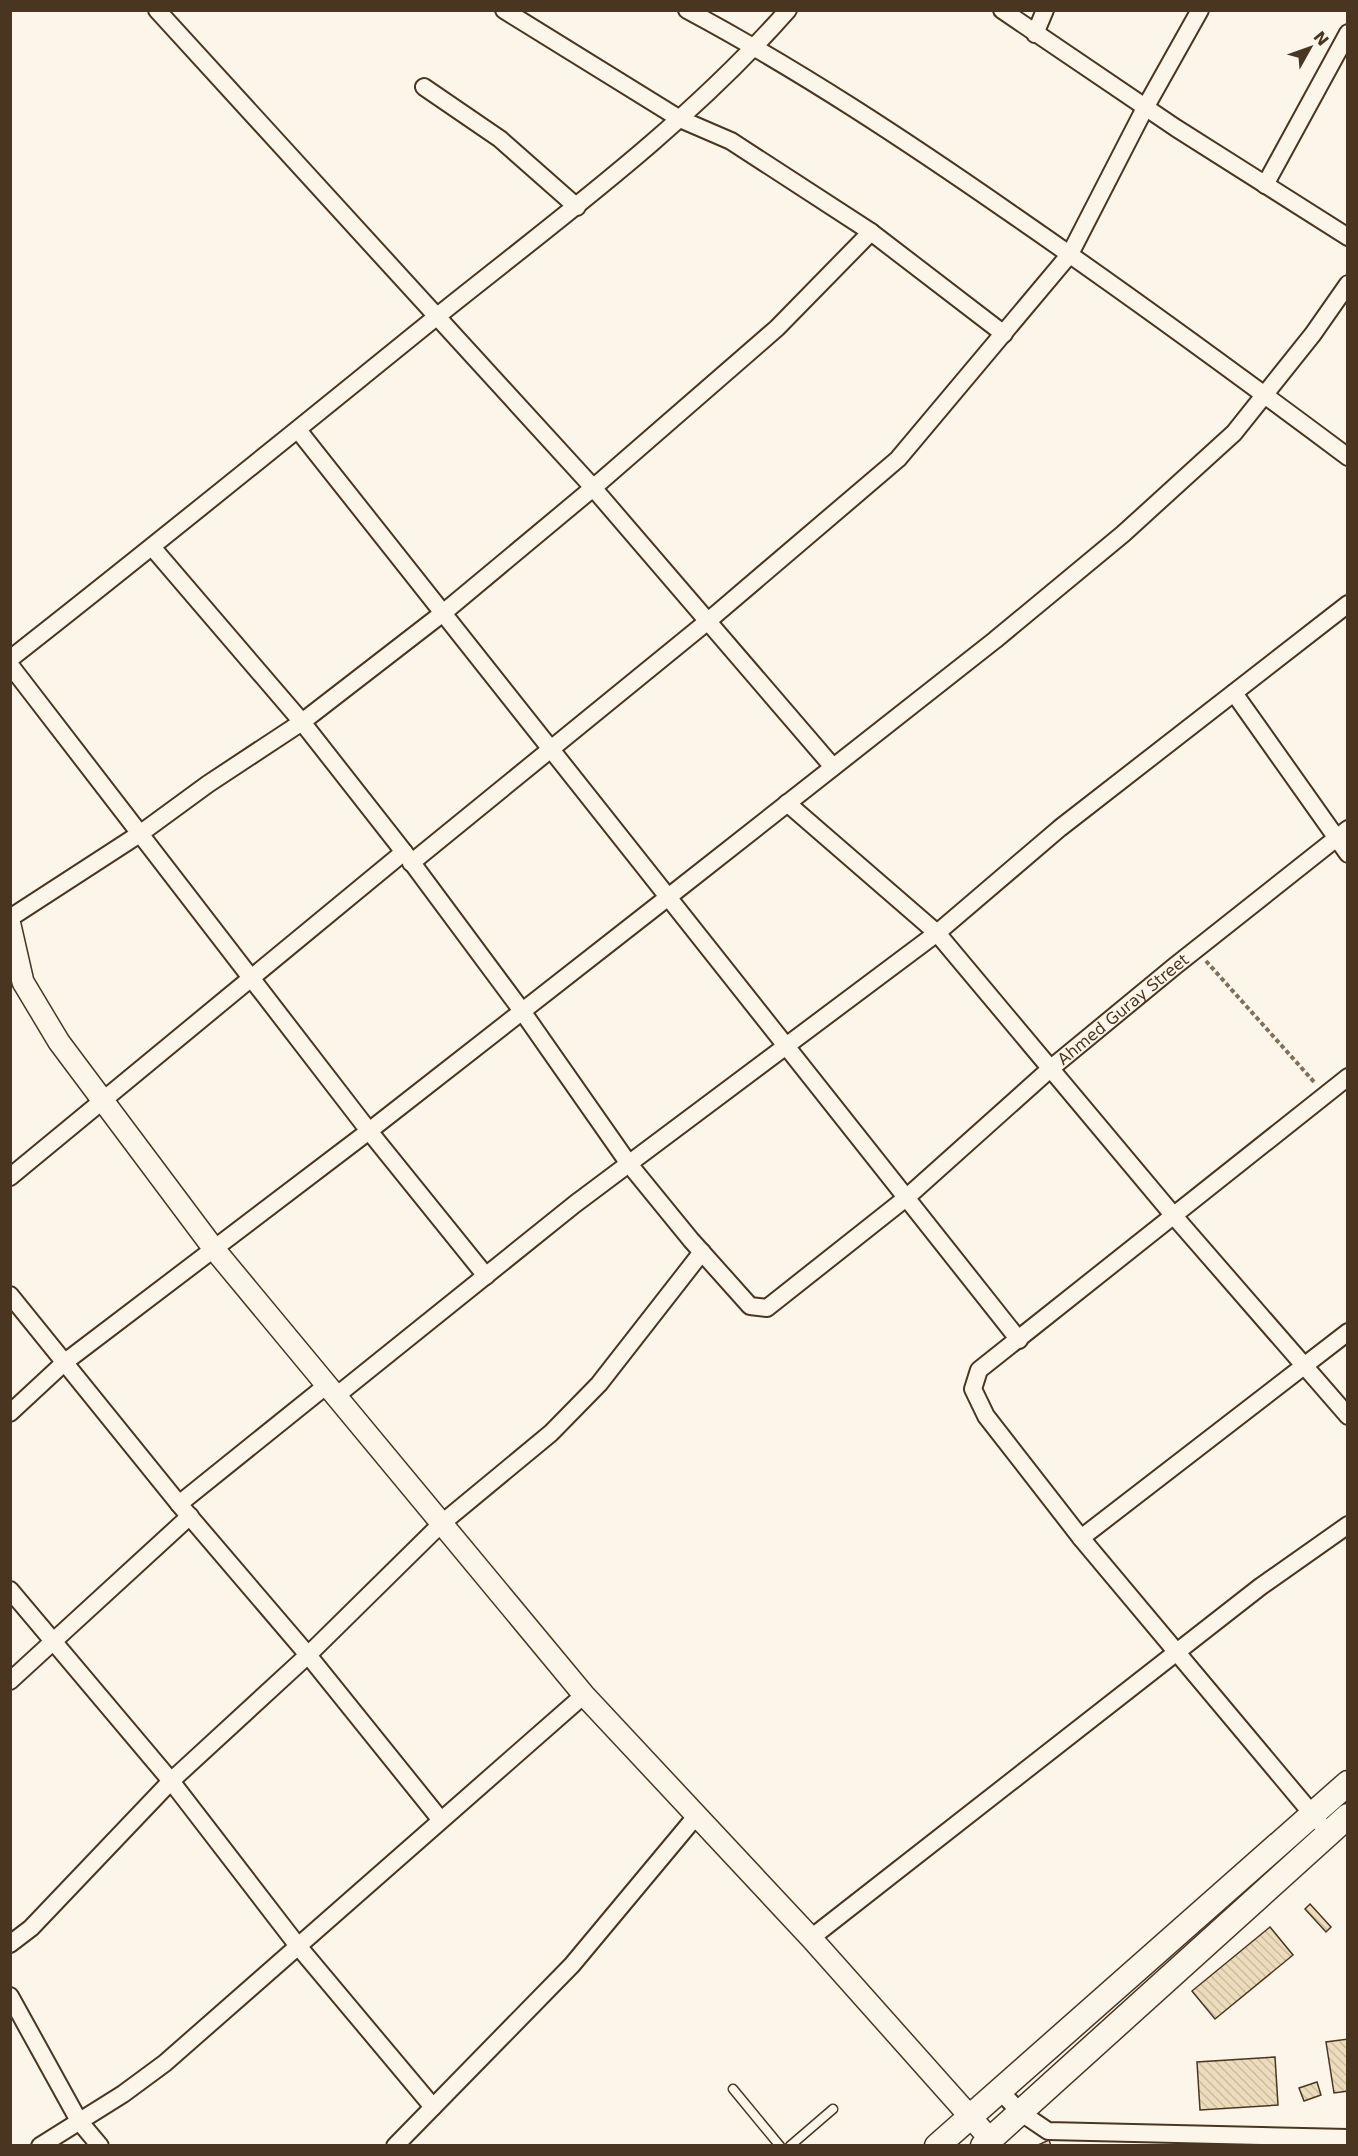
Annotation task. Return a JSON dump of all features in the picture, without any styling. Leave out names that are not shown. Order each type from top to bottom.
[{"type":"main road","points":[[937,2145],[1347,1783]]},
{"type":"main road","points":[[990,2143],[1020,2112],[1347,1816]]},
{"type":"street","points":[[157,10],[593,488],[833,767]]},
{"type":"street","points":[[504,10],[680,119],[731,141],[872,232],[1004,334]]},
{"type":"street","points":[[687,10],[754,46],[901,137],[1070,254],[1347,457]]},
{"type":"street","points":[[10,659],[298,430],[437,316],[577,207],[680,119],[788,10]]},
{"type":"street","points":[[1002,10],[1145,108],[1347,237]]},
{"type":"street","points":[[1035,34],[1045,10]]},
{"type":"street","points":[[10,1177],[252,976],[550,749],[708,621],[898,459],[1070,254],[1145,108],[1200,10]]},
{"type":"street","points":[[1265,185],[1347,33]]},
{"type":"street","points":[[424,87],[500,139],[577,207]]},
{"type":"street","points":[[10,918],[141,833],[208,784],[302,722],[443,613],[593,488],[777,328],[872,232]]},
{"type":"street","points":[[10,1413],[65,1362],[369,1131],[667,898],[994,640],[1123,534],[1234,433],[1347,284]]},
{"type":"street","points":[[298,430],[1019,1340]]},
{"type":"street","name":"Ahmed Guray Street","points":[[152,547],[302,722],[522,1011],[629,1164],[750,1306],[767,1308],[906,1198],[1050,1069],[1341,835]]},
{"type":"street","points":[[10,1681],[184,1510],[331,1390],[486,1276],[629,1164],[937,933],[1060,828],[1347,604]]},
{"type":"street","points":[[10,665],[252,976],[369,1131],[486,1276]]},
{"type":"street","points":[[1234,693],[1341,835],[1347,854]]},
{"type":"street","points":[[787,803],[937,933],[1174,1216],[1347,1416]]},
{"type":"street","points":[[10,925],[23,982],[59,1042],[214,1249],[584,1695],[811,1938],[990,2143]]},
{"type":"street","points":[[1329,1833],[1082,1538],[986,1416],[974,1389],[979,1370],[1347,1077]]},
{"type":"street","points":[[10,1944],[31,1928],[171,1781],[308,1655],[441,1524],[551,1433],[598,1384],[702,1252]]},
{"type":"street","points":[[10,1295],[184,1510],[308,1655],[440,1819]]},
{"type":"street","points":[[1082,1538],[1347,1332]]},
{"type":"street","points":[[811,1938],[1176,1652],[1347,1525]]},
{"type":"street","points":[[10,1590],[171,1781],[298,1946],[434,2107]]},
{"type":"street","points":[[40,2145],[165,2063],[440,1819],[584,1695]]},
{"type":"street","points":[[396,2145],[572,1965],[697,1815]]},
{"type":"street","points":[[10,1996],[79,2121],[100,2145]]},
{"type":"street","points":[[1000,2091],[1020,2112],[1048,2131],[1218,2133],[1347,2138]]},
{"type":"street","points":[[1218,2133],[1230,2145]]},
{"type":"lane","points":[[733,2089],[780,2145]]},
{"type":"lane","points":[[790,2145],[833,2109]]},
{"type":"path","points":[[1196,950],[1325,1095]]},
{"type":"building","points":[[1310,1904],[1331,1927],[1326,1932],[1305,1909]]},
{"type":"building","points":[[1270,1927],[1293,1955],[1215,2019],[1192,1991]]},
{"type":"building","points":[[1348,2039],[1348,2091],[1334,2093],[1326,2042]]},
{"type":"building","points":[[1275,2057],[1278,2105],[1200,2110],[1197,2062]]},
{"type":"building","points":[[1317,2082],[1321,2095],[1304,2101],[1299,2088]]},
{"type":"building","points":[[1049,2140],[1051,2146],[1036,2146]]}]
